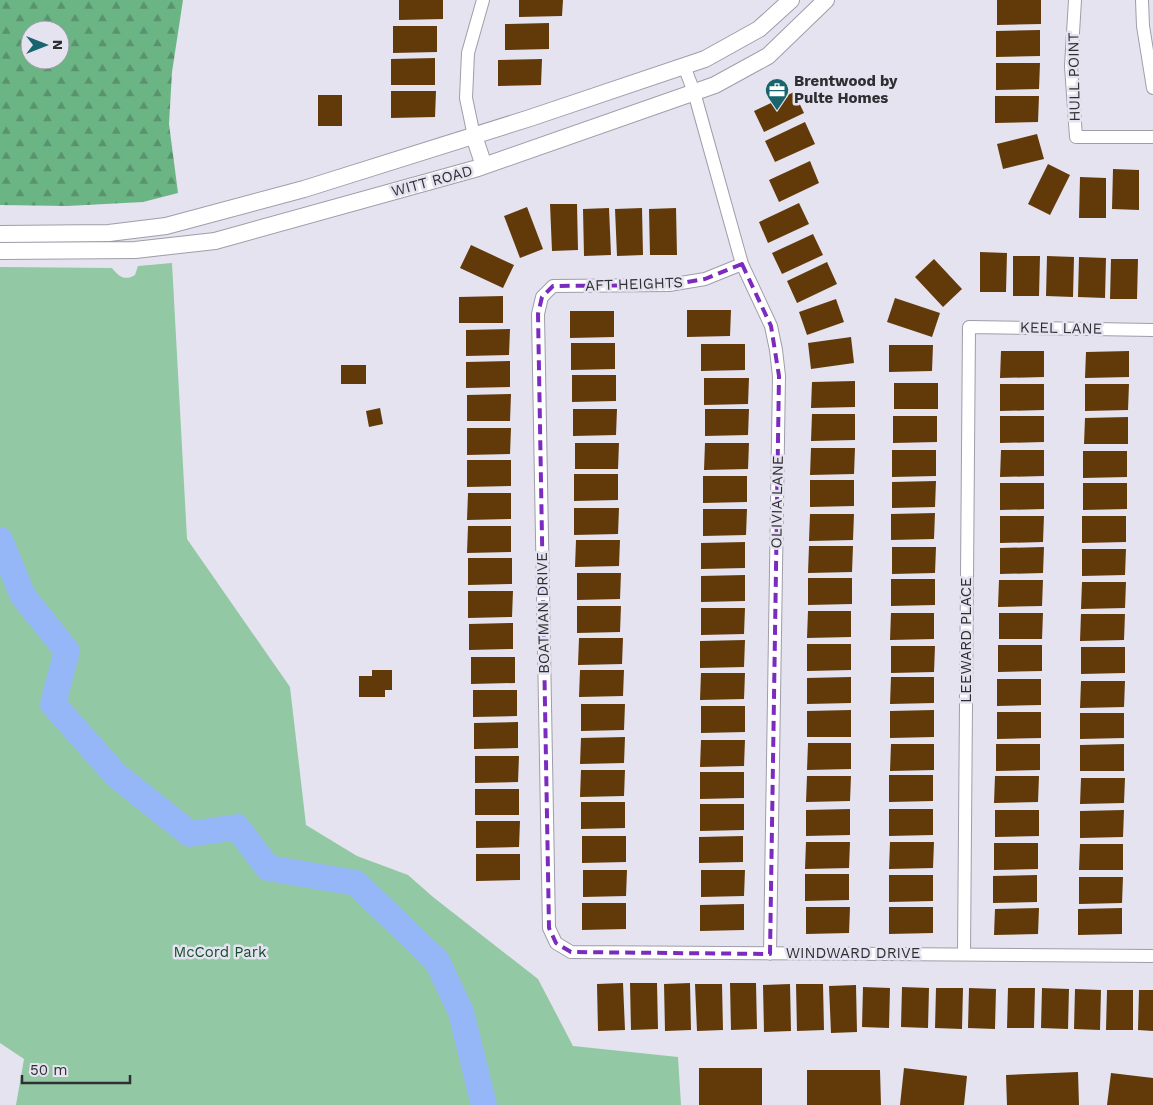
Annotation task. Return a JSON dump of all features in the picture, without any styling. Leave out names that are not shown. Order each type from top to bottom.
[{"type":"street","points":[[483,0],[468,53],[466,98],[474,136],[484,166]]},
{"type":"street","name":"WITT ROAD","points":[[0,234],[109,234],[166,226],[262,201],[474,136],[705,60],[759,29],[791,0]]},
{"type":"street","name":"WITT ROAD","points":[[0,250],[135,250],[215,241],[484,166],[715,85],[768,56],[826,0]]},
{"type":"street","name":"HULL POINT","points":[[1074,0],[1071,66],[1076,137],[1153,137]]},
{"type":"street","points":[[1142,0],[1143,26],[1153,88]]},
{"type":"street","name":"OLIVIA LANE","points":[[684,66],[694,92],[742,264],[771,326],[779,376],[770,954]]},
{"type":"street","name":"AFT HEIGHTS","points":[[553,286],[669,285],[705,279],[742,264]]},
{"type":"street","name":"BOATMAN DRIVE","points":[[553,286],[542,297],[538,314],[549,928],[556,943]]},
{"type":"street","name":"KEEL LANE","points":[[969,327],[1153,330]]},
{"type":"street","name":"LEEWARD PLACE","points":[[964,953],[969,327]]},
{"type":"street","name":"WINDWARD DRIVE","points":[[556,943],[571,952],[964,953],[1153,956]]},
{"type":"highlighted area","points":[[742,264],[771,326],[779,376],[770,954],[571,952],[556,943],[549,928],[538,314],[542,297],[553,286],[669,285],[705,279]]},
{"type":"green space","points":[[0,0],[183,0],[172,72],[169,124],[178,193],[143,202],[67,206],[0,205]]},
{"type":"green space","name":"McCord Park","points":[[172,263],[187,539],[290,687],[306,825],[357,856],[408,875],[433,897],[538,979],[573,1046],[678,1057],[681,1105],[16,1105],[24,1059],[0,1043],[0,267],[112,268],[120,276],[128,278],[135,275],[138,266]]},
{"type":"building","points":[[399,0],[443,0],[443,19],[399,20]]},
{"type":"building","points":[[519,0],[563,0],[562,16],[519,17]]},
{"type":"building","points":[[997,0],[1041,0],[1041,24],[997,25]]},
{"type":"building","points":[[549,23],[549,49],[505,50],[505,24]]},
{"type":"building","points":[[393,26],[437,26],[437,52],[393,53]]},
{"type":"building","points":[[1040,30],[1040,56],[996,57],[996,31]]},
{"type":"building","points":[[435,58],[435,85],[391,85],[391,59]]},
{"type":"building","points":[[542,59],[541,85],[498,86],[498,60]]},
{"type":"building","points":[[996,63],[1040,63],[1039,89],[996,90]]},
{"type":"building","points":[[391,91],[436,91],[435,117],[391,118]]},
{"type":"building","points":[[794,92],[804,113],[764,132],[754,111]]},
{"type":"building","points":[[318,95],[342,95],[342,126],[318,126]]},
{"type":"building","points":[[995,96],[1039,96],[1038,122],[995,123]]},
{"type":"building","points":[[805,122],[815,144],[775,162],[765,141]]},
{"type":"building","points":[[1037,134],[1044,159],[1003,169],[997,144]]},
{"type":"building","points":[[810,161],[819,183],[779,202],[769,180]]},
{"type":"building","points":[[1048,164],[1070,175],[1050,215],[1028,204]]},
{"type":"building","points":[[1113,169],[1139,170],[1139,210],[1112,209]]},
{"type":"building","points":[[1080,177],[1106,178],[1106,218],[1079,218]]},
{"type":"building","points":[[799,203],[809,224],[768,243],[759,222]]},
{"type":"building","points":[[550,204],[577,204],[578,250],[552,251]]},
{"type":"building","points":[[527,207],[543,249],[520,258],[504,216]]},
{"type":"building","points":[[609,208],[611,255],[584,256],[583,209]]},
{"type":"building","points":[[642,208],[643,255],[617,256],[615,209]]},
{"type":"building","points":[[676,208],[677,255],[650,255],[649,209]]},
{"type":"building","points":[[813,234],[823,255],[782,274],[772,253]]},
{"type":"building","points":[[471,245],[514,265],[503,288],[460,268]]},
{"type":"building","points":[[980,252],[1007,253],[1006,292],[980,292]]},
{"type":"building","points":[[1013,256],[1040,256],[1039,296],[1013,296]]},
{"type":"building","points":[[1047,256],[1074,257],[1073,297],[1046,296]]},
{"type":"building","points":[[1079,257],[1106,258],[1105,298],[1078,297]]},
{"type":"building","points":[[934,259],[962,289],[943,307],[915,277]]},
{"type":"building","points":[[1111,259],[1138,259],[1137,299],[1110,299]]},
{"type":"building","points":[[827,262],[837,284],[797,303],[787,281]]},
{"type":"building","points":[[503,296],[503,323],[459,323],[459,297]]},
{"type":"building","points":[[895,298],[940,313],[932,337],[887,322]]},
{"type":"building","points":[[836,299],[844,322],[807,335],[799,312]]},
{"type":"building","points":[[687,310],[731,310],[730,336],[687,337]]},
{"type":"building","points":[[570,311],[614,311],[614,337],[570,338]]},
{"type":"building","points":[[510,329],[509,355],[466,356],[466,330]]},
{"type":"building","points":[[851,337],[854,363],[811,369],[808,343]]},
{"type":"building","points":[[571,343],[615,343],[615,369],[571,370]]},
{"type":"building","points":[[701,344],[745,344],[745,370],[701,371]]},
{"type":"building","points":[[889,345],[933,345],[932,371],[889,372]]},
{"type":"building","points":[[1001,351],[1044,351],[1044,377],[1000,378]]},
{"type":"building","points":[[1129,351],[1129,377],[1085,378],[1086,352]]},
{"type":"building","points":[[510,361],[510,387],[466,388],[466,362]]},
{"type":"building","points":[[341,365],[366,365],[366,384],[341,384]]},
{"type":"building","points":[[572,375],[616,375],[616,401],[572,402]]},
{"type":"building","points":[[704,378],[749,378],[748,404],[704,405]]},
{"type":"building","points":[[855,381],[855,407],[811,408],[812,382]]},
{"type":"building","points":[[894,383],[938,383],[938,409],[894,409]]},
{"type":"building","points":[[1000,384],[1044,384],[1044,410],[1000,411]]},
{"type":"building","points":[[1085,384],[1129,384],[1128,410],[1085,411]]},
{"type":"building","points":[[511,394],[510,421],[467,421],[467,395]]},
{"type":"building","points":[[380,408],[383,424],[369,427],[366,411]]},
{"type":"building","points":[[573,409],[617,409],[616,435],[573,436]]},
{"type":"building","points":[[705,409],[749,409],[748,435],[705,436]]},
{"type":"building","points":[[812,414],[855,414],[855,440],[811,441]]},
{"type":"building","points":[[893,416],[937,416],[937,442],[893,443]]},
{"type":"building","points":[[1000,416],[1044,416],[1044,442],[1000,443]]},
{"type":"building","points":[[1128,417],[1128,444],[1084,444],[1085,418]]},
{"type":"building","points":[[467,428],[511,428],[510,454],[467,455]]},
{"type":"building","points":[[575,443],[619,443],[618,469],[575,469]]},
{"type":"building","points":[[705,443],[749,443],[748,469],[704,470]]},
{"type":"building","points":[[811,448],[855,448],[854,474],[810,475]]},
{"type":"building","points":[[892,450],[936,450],[936,476],[892,477]]},
{"type":"building","points":[[1001,450],[1044,450],[1044,476],[1000,477]]},
{"type":"building","points":[[1083,451],[1127,451],[1127,477],[1083,478]]},
{"type":"building","points":[[467,460],[511,460],[511,486],[467,487]]},
{"type":"building","points":[[574,474],[618,474],[618,500],[574,501]]},
{"type":"building","points":[[703,476],[747,476],[747,502],[703,503]]},
{"type":"building","points":[[810,480],[854,480],[854,506],[810,507]]},
{"type":"building","points":[[936,481],[935,507],[892,508],[892,482]]},
{"type":"building","points":[[1000,483],[1044,483],[1044,509],[1000,510]]},
{"type":"building","points":[[1083,483],[1127,483],[1127,509],[1083,510]]},
{"type":"building","points":[[468,493],[511,493],[511,519],[467,520]]},
{"type":"building","points":[[574,508],[619,508],[618,534],[574,535]]},
{"type":"building","points":[[703,509],[747,509],[746,535],[703,536]]},
{"type":"building","points":[[935,513],[934,539],[891,540],[891,514]]},
{"type":"building","points":[[810,514],[854,514],[853,540],[809,541]]},
{"type":"building","points":[[1000,516],[1044,516],[1043,542],[1000,543]]},
{"type":"building","points":[[1082,516],[1126,516],[1126,542],[1082,543]]},
{"type":"building","points":[[468,526],[511,526],[511,552],[467,553]]},
{"type":"building","points":[[576,540],[620,540],[619,566],[575,567]]},
{"type":"building","points":[[745,542],[745,568],[701,569],[701,543]]},
{"type":"building","points":[[809,546],[853,546],[852,572],[808,573]]},
{"type":"building","points":[[892,547],[936,547],[935,573],[892,574]]},
{"type":"building","points":[[1044,547],[1043,573],[1000,574],[1000,548]]},
{"type":"building","points":[[1082,549],[1126,549],[1125,575],[1082,576]]},
{"type":"building","points":[[468,558],[512,558],[512,584],[468,585]]},
{"type":"building","points":[[577,573],[621,573],[620,599],[577,600]]},
{"type":"building","points":[[745,575],[745,601],[701,602],[701,576]]},
{"type":"building","points":[[808,578],[852,578],[852,604],[808,605]]},
{"type":"building","points":[[891,579],[935,579],[935,605],[891,606]]},
{"type":"building","points":[[999,580],[1043,580],[1042,606],[998,607]]},
{"type":"building","points":[[1082,582],[1126,582],[1125,608],[1081,609]]},
{"type":"building","points":[[468,591],[513,591],[512,617],[468,618]]},
{"type":"building","points":[[577,606],[621,606],[620,632],[577,633]]},
{"type":"building","points":[[701,608],[745,608],[744,634],[701,635]]},
{"type":"building","points":[[808,611],[851,611],[851,637],[807,638]]},
{"type":"building","points":[[891,613],[934,613],[934,639],[890,640]]},
{"type":"building","points":[[999,613],[1043,613],[1042,639],[999,639]]},
{"type":"building","points":[[1081,614],[1125,614],[1124,640],[1080,641]]},
{"type":"building","points":[[513,623],[513,649],[469,650],[469,624]]},
{"type":"building","points":[[579,638],[623,638],[622,664],[578,665]]},
{"type":"building","points":[[745,640],[744,667],[700,668],[700,641]]},
{"type":"building","points":[[807,644],[851,644],[851,670],[807,671]]},
{"type":"building","points":[[998,645],[1042,645],[1042,671],[998,672]]},
{"type":"building","points":[[891,646],[935,646],[934,672],[891,673]]},
{"type":"building","points":[[1081,647],[1125,647],[1125,673],[1081,674]]},
{"type":"building","points":[[471,657],[515,657],[515,683],[471,684]]},
{"type":"building","points":[[372,670],[392,670],[392,690],[385,690],[385,697],[359,697],[359,676],[372,676]]},
{"type":"building","points":[[580,670],[624,670],[623,696],[579,697]]},
{"type":"building","points":[[701,673],[745,673],[744,699],[700,700]]},
{"type":"building","points":[[851,677],[851,703],[807,704],[807,678]]},
{"type":"building","points":[[891,677],[934,677],[934,703],[890,704]]},
{"type":"building","points":[[997,679],[1041,679],[1041,705],[997,706]]},
{"type":"building","points":[[1081,681],[1125,681],[1124,707],[1080,708]]},
{"type":"building","points":[[473,690],[517,690],[517,716],[473,717]]},
{"type":"building","points":[[581,704],[625,704],[624,730],[581,731]]},
{"type":"building","points":[[701,706],[745,706],[745,732],[701,733]]},
{"type":"building","points":[[851,710],[851,737],[807,737],[807,711]]},
{"type":"building","points":[[934,710],[934,737],[890,738],[890,711]]},
{"type":"building","points":[[997,712],[1041,712],[1041,738],[997,739]]},
{"type":"building","points":[[1080,713],[1124,713],[1124,738],[1080,739]]},
{"type":"building","points":[[518,722],[518,748],[474,749],[474,723]]},
{"type":"building","points":[[625,737],[624,763],[580,764],[581,738]]},
{"type":"building","points":[[701,740],[745,740],[744,766],[700,767]]},
{"type":"building","points":[[808,743],[851,743],[851,769],[807,770]]},
{"type":"building","points":[[891,744],[934,744],[934,770],[890,771]]},
{"type":"building","points":[[996,744],[1040,744],[1040,770],[996,771]]},
{"type":"building","points":[[1124,744],[1124,771],[1080,771],[1080,745]]},
{"type":"building","points":[[475,756],[519,756],[518,782],[475,783]]},
{"type":"building","points":[[581,770],[625,770],[624,796],[580,797]]},
{"type":"building","points":[[700,772],[744,772],[744,798],[700,799]]},
{"type":"building","points":[[889,775],[933,775],[933,801],[889,802]]},
{"type":"building","points":[[807,776],[851,776],[850,801],[806,802]]},
{"type":"building","points":[[995,776],[1039,776],[1038,802],[994,803]]},
{"type":"building","points":[[1081,778],[1125,778],[1124,803],[1080,804]]},
{"type":"building","points":[[475,789],[519,789],[519,815],[475,815]]},
{"type":"building","points":[[581,802],[625,802],[625,828],[581,829]]},
{"type":"building","points":[[700,804],[744,804],[744,830],[700,831]]},
{"type":"building","points":[[850,809],[850,835],[806,836],[806,810]]},
{"type":"building","points":[[889,809],[933,809],[933,835],[889,836]]},
{"type":"building","points":[[995,810],[1039,810],[1039,836],[995,837]]},
{"type":"building","points":[[1124,810],[1123,837],[1080,838],[1080,811]]},
{"type":"building","points":[[476,821],[520,821],[519,847],[476,848]]},
{"type":"building","points":[[582,836],[626,836],[626,862],[582,863]]},
{"type":"building","points":[[743,836],[743,862],[699,863],[699,837]]},
{"type":"building","points":[[806,842],[850,842],[849,868],[805,869]]},
{"type":"building","points":[[890,842],[934,842],[933,868],[889,869]]},
{"type":"building","points":[[994,843],[1038,843],[1038,869],[994,870]]},
{"type":"building","points":[[1080,844],[1123,844],[1123,870],[1079,870]]},
{"type":"building","points":[[476,854],[520,854],[520,880],[476,881]]},
{"type":"building","points":[[583,870],[627,870],[626,896],[583,897]]},
{"type":"building","points":[[701,870],[745,870],[744,896],[701,897]]},
{"type":"building","points":[[805,874],[849,874],[849,900],[805,901]]},
{"type":"building","points":[[889,875],[933,875],[933,901],[889,902]]},
{"type":"building","points":[[1037,875],[1037,902],[993,903],[993,876]]},
{"type":"building","points":[[1079,877],[1123,877],[1122,903],[1079,904]]},
{"type":"building","points":[[582,903],[626,903],[626,929],[582,930]]},
{"type":"building","points":[[744,904],[744,930],[700,931],[700,905]]},
{"type":"building","points":[[806,907],[850,907],[849,933],[806,934]]},
{"type":"building","points":[[889,907],[933,907],[933,933],[889,934]]},
{"type":"building","points":[[1039,908],[1038,934],[994,935],[995,909]]},
{"type":"building","points":[[1122,908],[1122,934],[1078,935],[1078,909]]},
{"type":"building","points":[[623,983],[625,1030],[598,1031],[597,984]]},
{"type":"building","points":[[630,983],[657,983],[658,1029],[631,1030]]},
{"type":"building","points":[[690,983],[691,1030],[665,1031],[664,984]]},
{"type":"building","points":[[730,983],[756,983],[757,1029],[731,1030]]},
{"type":"building","points":[[695,984],[722,984],[723,1030],[697,1031]]},
{"type":"building","points":[[790,984],[791,1031],[764,1032],[763,985]]},
{"type":"building","points":[[796,984],[823,984],[824,1030],[797,1031]]},
{"type":"building","points":[[856,985],[857,1032],[831,1033],[829,986]]},
{"type":"building","points":[[863,987],[890,988],[889,1028],[862,1027]]},
{"type":"building","points":[[902,987],[929,988],[928,1028],[901,1027]]},
{"type":"building","points":[[936,988],[963,988],[962,1029],[935,1028]]},
{"type":"building","points":[[969,988],[996,989],[995,1029],[968,1028]]},
{"type":"building","points":[[1008,988],[1035,988],[1034,1028],[1007,1028]]},
{"type":"building","points":[[1042,988],[1069,989],[1068,1029],[1041,1028]]},
{"type":"building","points":[[1075,989],[1101,990],[1100,1030],[1074,1029]]},
{"type":"building","points":[[1107,990],[1133,990],[1133,1030],[1106,1030]]},
{"type":"building","points":[[1139,990],[1153,990],[1153,1031],[1138,1030]]},
{"type":"building","points":[[699,1068],[762,1068],[762,1105],[699,1105]]},
{"type":"building","points":[[904,1068],[967,1076],[964,1105],[900,1105]]},
{"type":"building","points":[[807,1070],[880,1070],[881,1105],[807,1105]]},
{"type":"building","points":[[1078,1072],[1079,1105],[1007,1105],[1006,1075]]},
{"type":"building","points":[[1111,1073],[1153,1078],[1153,1105],[1107,1105]]},
{"type":"waterway","points":[[0,540],[23,596],[67,651],[53,704],[116,775],[190,834],[237,827],[268,868],[356,883],[437,961],[461,1012],[484,1105]]},
{"type":"place","name":"Brentwood by Pulte Homes","points":[[777,111]]}]
